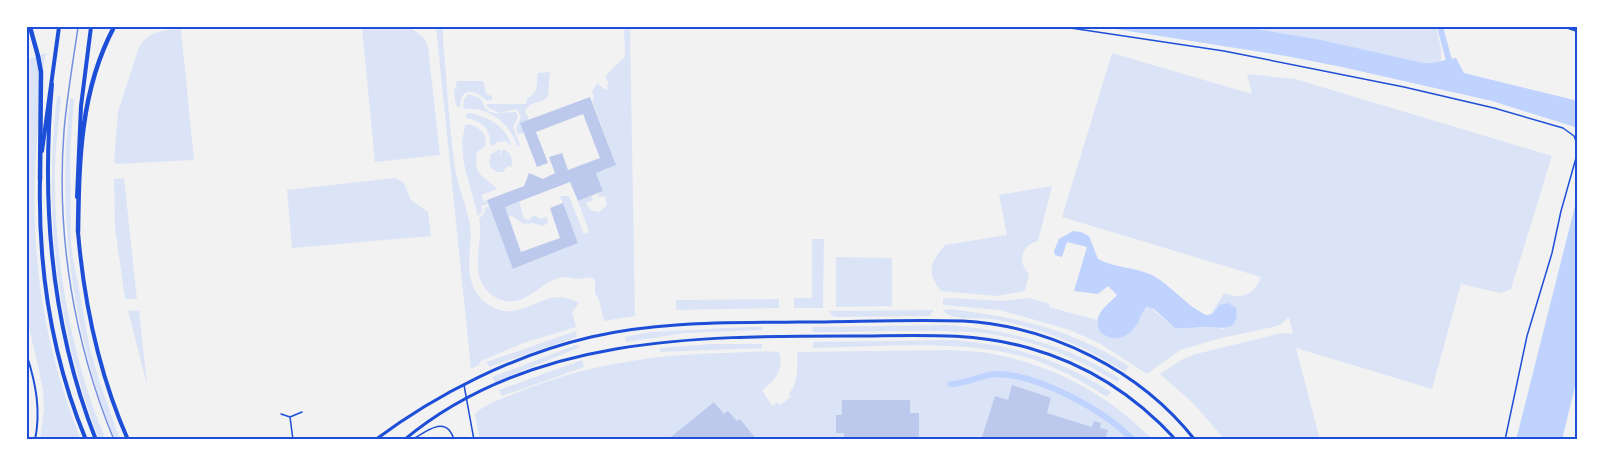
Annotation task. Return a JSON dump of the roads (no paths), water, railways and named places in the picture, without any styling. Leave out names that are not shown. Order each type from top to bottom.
[{"type":"highway","points":[[30,27],[38,56],[42,88],[40,180],[42,259],[49,309],[67,383],[86,440]]},
{"type":"highway","points":[[40,180],[45,117],[59,27]]},
{"type":"highway","points":[[91,27],[78,138],[78,232],[84,282],[95,340],[108,389],[128,440]]},
{"type":"highway","points":[[78,180],[86,105],[98,61],[114,27]]},
{"type":"highway","points":[[1569,27],[1578,30]]},
{"type":"highway","points":[[57,39],[49,122],[47,180],[49,233],[58,307],[75,381],[96,440]]},
{"type":"street","points":[[375,440],[416,410],[464,385],[511,364],[568,343],[593,337],[642,329],[720,323],[964,321],[1021,330],[1064,344],[1087,355],[1140,387],[1195,440]]},
{"type":"street","points":[[404,440],[439,414],[500,383],[548,365],[586,354],[646,343],[762,336],[962,336],[1002,341],[1031,348],[1083,368],[1137,403],[1175,439]]},
{"type":"street","points":[[27,356],[37,397],[35,440]]},
{"type":"street","points":[[464,385],[474,440]]},
{"type":"street","points":[[281,414],[290,417],[302,412]]},
{"type":"street","points":[[290,417],[293,440]]},
{"type":"street","points":[[412,440],[428,430],[442,426],[447,427],[454,440]]},
{"type":"water","points":[[1103,27],[1245,27],[1317,39],[1424,63],[1456,58],[1464,73],[1578,101],[1578,128],[1492,101],[1342,67]]},
{"type":"water","points":[[1578,194],[1578,374],[1562,440],[1516,440]]},
{"type":"water","points":[[1073,231],[1089,236],[1098,259],[1152,275],[1206,315],[1212,314],[1219,305],[1228,303],[1236,308],[1235,322],[1232,326],[1222,328],[1175,328],[1154,309],[1147,307],[1129,333],[1120,338],[1110,338],[1100,332],[1097,321],[1105,307],[1117,295],[1108,286],[1098,294],[1074,291],[1087,247],[1067,242],[1062,257],[1055,255],[1054,251],[1059,239]]},
{"type":"waterway","points":[[1440,27],[1450,64]]},
{"type":"waterway","points":[[951,384],[996,374],[1031,380],[1088,406],[1133,440]]},
{"type":"railway","points":[[78,27],[64,131],[62,170],[66,249],[78,327],[88,366],[114,440]]}]
